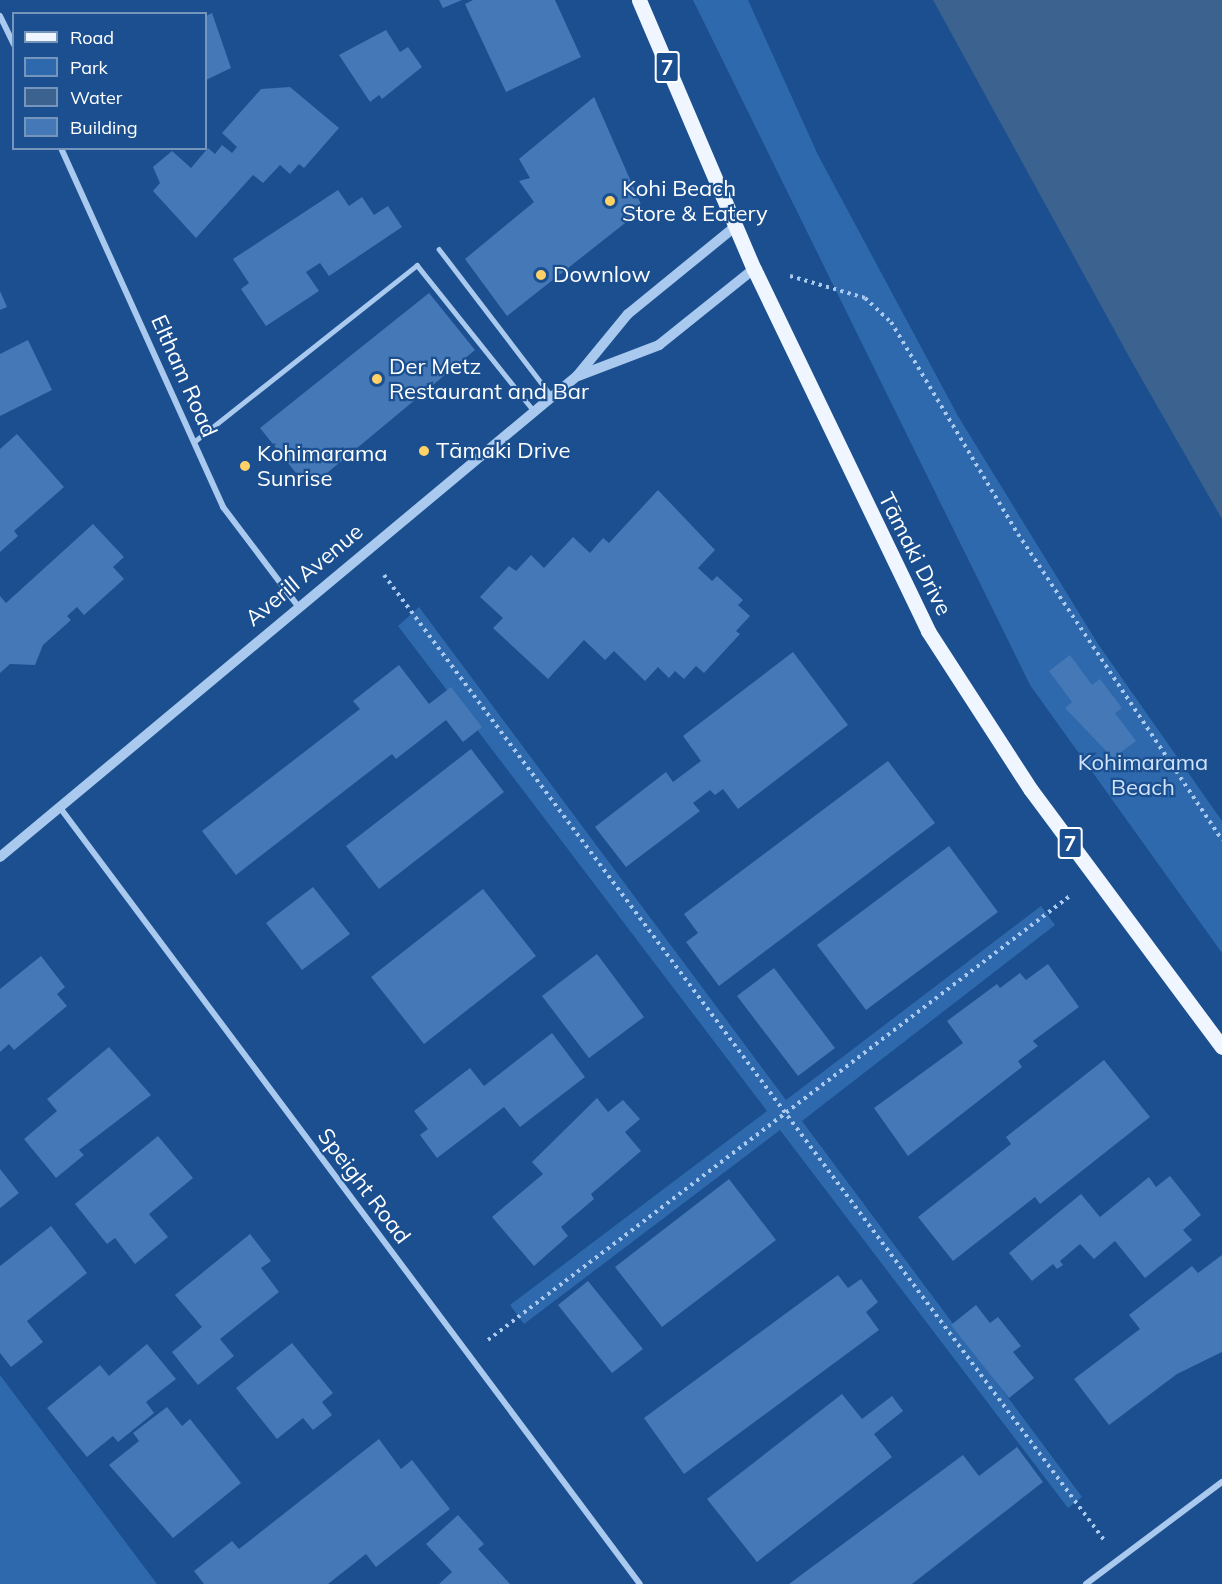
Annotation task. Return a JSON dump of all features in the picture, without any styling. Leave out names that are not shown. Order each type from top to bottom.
[{"type":"main road","name":"Tāmaki Drive","points":[[639,0],[754,269],[928,631],[1031,790],[1222,1047]]},
{"type":"street","points":[[0,16],[12,41]]},
{"type":"street","name":"Eltham Road","points":[[62,150],[228,516],[297,605]]},
{"type":"street","name":"Averill Avenue","points":[[0,857],[60,809],[297,605],[577,376],[628,314],[736,226]]},
{"type":"street","name":"Averill Avenue","points":[[577,376],[659,345],[754,269]]},
{"type":"street","name":"Speight Road","points":[[60,809],[640,1584]]},
{"type":"street","points":[[1086,1584],[1222,1482]]},
{"type":"lane","points":[[439,249],[552,397]]},
{"type":"lane","points":[[195,441],[417,265],[535,412]]},
{"type":"path","points":[[754,269],[865,298],[891,322],[1018,534],[1222,840]]},
{"type":"path","points":[[365,550],[787,1112],[1119,1560]]},
{"type":"path","points":[[468,1355],[1096,877]]},
{"type":"green space","name":"Kohimarama Beach","points":[[693,0],[748,0],[818,155],[958,416],[1098,644],[1222,821],[1222,953],[1030,685]]},
{"type":"green space","points":[[419,607],[786,1100],[1041,906],[1055,925],[802,1121],[1082,1497],[1068,1508],[780,1130],[524,1324],[510,1305],[767,1111],[398,626]]},
{"type":"green space","points":[[0,1375],[157,1584],[0,1584]]},
{"type":"water","points":[[933,0],[1222,0],[1222,519],[1132,362]]},
{"type":"building","points":[[439,0],[462,0],[443,8]]},
{"type":"building","points":[[473,0],[555,0],[581,57],[506,92],[465,4]]},
{"type":"building","points":[[212,13],[231,68],[207,80],[207,16]]},
{"type":"building","points":[[386,30],[400,52],[408,47],[422,67],[382,99],[379,95],[370,102],[339,55]]},
{"type":"building","points":[[290,87],[339,128],[304,168],[299,164],[290,174],[280,165],[263,183],[253,175],[196,238],[153,191],[160,183],[153,167],[172,151],[191,168],[208,148],[215,154],[222,145],[232,153],[237,147],[222,133],[261,89]]},
{"type":"building","points":[[594,97],[643,209],[507,316],[465,259],[534,202],[519,181],[530,178],[519,159]]},
{"type":"building","points":[[338,190],[349,206],[362,197],[374,215],[388,206],[402,227],[329,276],[320,263],[306,272],[319,291],[266,326],[241,289],[249,283],[233,259]]},
{"type":"building","points":[[0,291],[7,307],[0,310]]},
{"type":"building","points":[[429,293],[475,350],[321,478],[300,478],[260,428]]},
{"type":"building","points":[[28,340],[52,390],[0,416],[0,354]]},
{"type":"building","points":[[17,434],[64,487],[14,531],[18,536],[0,552],[0,449]]},
{"type":"building","points":[[658,490],[715,550],[698,568],[712,581],[717,576],[743,600],[738,605],[750,616],[736,631],[740,634],[704,673],[696,666],[684,679],[675,671],[669,678],[658,667],[645,681],[614,651],[605,660],[584,640],[548,679],[493,628],[503,618],[480,597],[509,566],[516,571],[531,555],[544,568],[573,537],[590,553],[603,538],[609,543]]},
{"type":"building","points":[[93,524],[124,557],[113,567],[124,579],[84,615],[77,607],[67,616],[71,620],[43,645],[35,665],[10,664],[0,673],[0,596],[6,603]]},
{"type":"building","points":[[793,652],[848,725],[738,809],[723,789],[715,795],[710,790],[693,803],[700,811],[626,867],[595,827],[666,772],[673,782],[701,761],[683,736]]},
{"type":"building","points":[[1070,655],[1092,685],[1100,679],[1122,708],[1115,713],[1136,741],[1113,758],[1065,708],[1072,702],[1049,671]]},
{"type":"building","points":[[399,665],[429,704],[451,687],[482,727],[463,742],[446,720],[396,759],[392,754],[236,875],[202,831],[360,709],[353,701]]},
{"type":"building","points":[[471,749],[504,792],[379,889],[346,846]]},
{"type":"building","points":[[888,761],[935,823],[719,986],[686,942],[698,933],[684,914]]},
{"type":"building","points":[[949,846],[998,912],[866,1010],[817,945]]},
{"type":"building","points":[[313,887],[350,934],[302,970],[266,923]]},
{"type":"building","points":[[483,889],[536,956],[424,1044],[371,977]]},
{"type":"building","points":[[597,954],[644,1017],[589,1058],[542,996]]},
{"type":"building","points":[[41,956],[65,987],[57,994],[67,1006],[14,1050],[9,1044],[0,1052],[0,989]]},
{"type":"building","points":[[1048,964],[1079,1007],[1033,1041],[1038,1046],[1018,1061],[1022,1067],[908,1156],[874,1108],[963,1043],[947,1021],[997,984],[1000,988],[1020,973],[1026,980]]},
{"type":"building","points":[[774,968],[835,1048],[798,1076],[737,996]]},
{"type":"building","points":[[552,1033],[585,1077],[520,1127],[504,1107],[437,1158],[420,1135],[428,1129],[414,1111],[470,1068],[484,1086]]},
{"type":"building","points":[[109,1047],[151,1095],[79,1150],[84,1155],[56,1178],[24,1139],[57,1111],[47,1099]]},
{"type":"building","points":[[1104,1060],[1150,1117],[1040,1204],[1035,1197],[953,1261],[918,1217],[1011,1144],[1006,1137]]},
{"type":"building","points":[[597,1098],[608,1112],[623,1100],[640,1119],[625,1132],[641,1151],[591,1194],[594,1199],[561,1227],[568,1236],[534,1266],[492,1217],[543,1174],[532,1162]]},
{"type":"building","points":[[158,1136],[193,1178],[149,1214],[168,1237],[135,1264],[115,1238],[107,1244],[75,1204]]},
{"type":"building","points":[[0,1169],[19,1193],[0,1208]]},
{"type":"building","points":[[1170,1176],[1201,1215],[1183,1230],[1192,1240],[1145,1278],[1115,1241],[1094,1259],[1080,1244],[1060,1261],[1063,1265],[1057,1269],[1053,1264],[1032,1281],[1009,1253],[1081,1194],[1100,1217],[1149,1177],[1156,1187]]},
{"type":"building","points":[[729,1179],[776,1240],[662,1327],[615,1267]]},
{"type":"building","points":[[51,1226],[87,1273],[27,1321],[43,1342],[11,1367],[0,1353],[0,1266]]},
{"type":"building","points":[[250,1234],[271,1261],[261,1268],[279,1292],[220,1339],[234,1356],[198,1385],[172,1352],[202,1327],[175,1295]]},
{"type":"building","points":[[1222,1255],[1222,1352],[1177,1374],[1109,1425],[1074,1379],[1140,1329],[1129,1315],[1192,1266],[1198,1273]]},
{"type":"building","points":[[838,1275],[848,1288],[861,1279],[878,1302],[866,1312],[879,1330],[684,1474],[644,1418]]},
{"type":"building","points":[[588,1281],[643,1349],[612,1373],[558,1305]]},
{"type":"building","points":[[976,1305],[990,1323],[998,1317],[1021,1346],[1013,1352],[1034,1378],[1009,1398],[951,1325]]},
{"type":"building","points":[[292,1343],[333,1393],[322,1402],[332,1415],[313,1430],[303,1418],[277,1439],[236,1388]]},
{"type":"building","points":[[147,1344],[176,1379],[146,1402],[154,1413],[118,1442],[113,1436],[87,1457],[47,1408],[100,1365],[109,1376]]},
{"type":"building","points":[[842,1394],[862,1419],[892,1396],[903,1411],[874,1434],[892,1457],[757,1562],[707,1499]]},
{"type":"building","points":[[167,1407],[182,1426],[190,1419],[241,1483],[173,1538],[109,1465],[139,1441],[133,1433]]},
{"type":"building","points":[[379,1439],[401,1469],[412,1460],[450,1509],[376,1567],[366,1554],[328,1584],[204,1584],[194,1571],[232,1541],[239,1549]]},
{"type":"building","points":[[1017,1447],[1043,1482],[912,1584],[789,1584],[963,1455],[979,1476]]},
{"type":"building","points":[[458,1515],[484,1544],[478,1549],[510,1584],[439,1584],[452,1572],[426,1544]]},
{"type":"place","name":"Kohi Beach Store & Eatery","points":[[610,201]]},
{"type":"place","name":"Downlow","points":[[541,275]]},
{"type":"place","name":"Der Metz Restaurant and Bar","points":[[377,379]]},
{"type":"place","name":"Tāmaki Drive","points":[[424,451]]},
{"type":"place","name":"Kohimarama Sunrise","points":[[245,466]]}]
